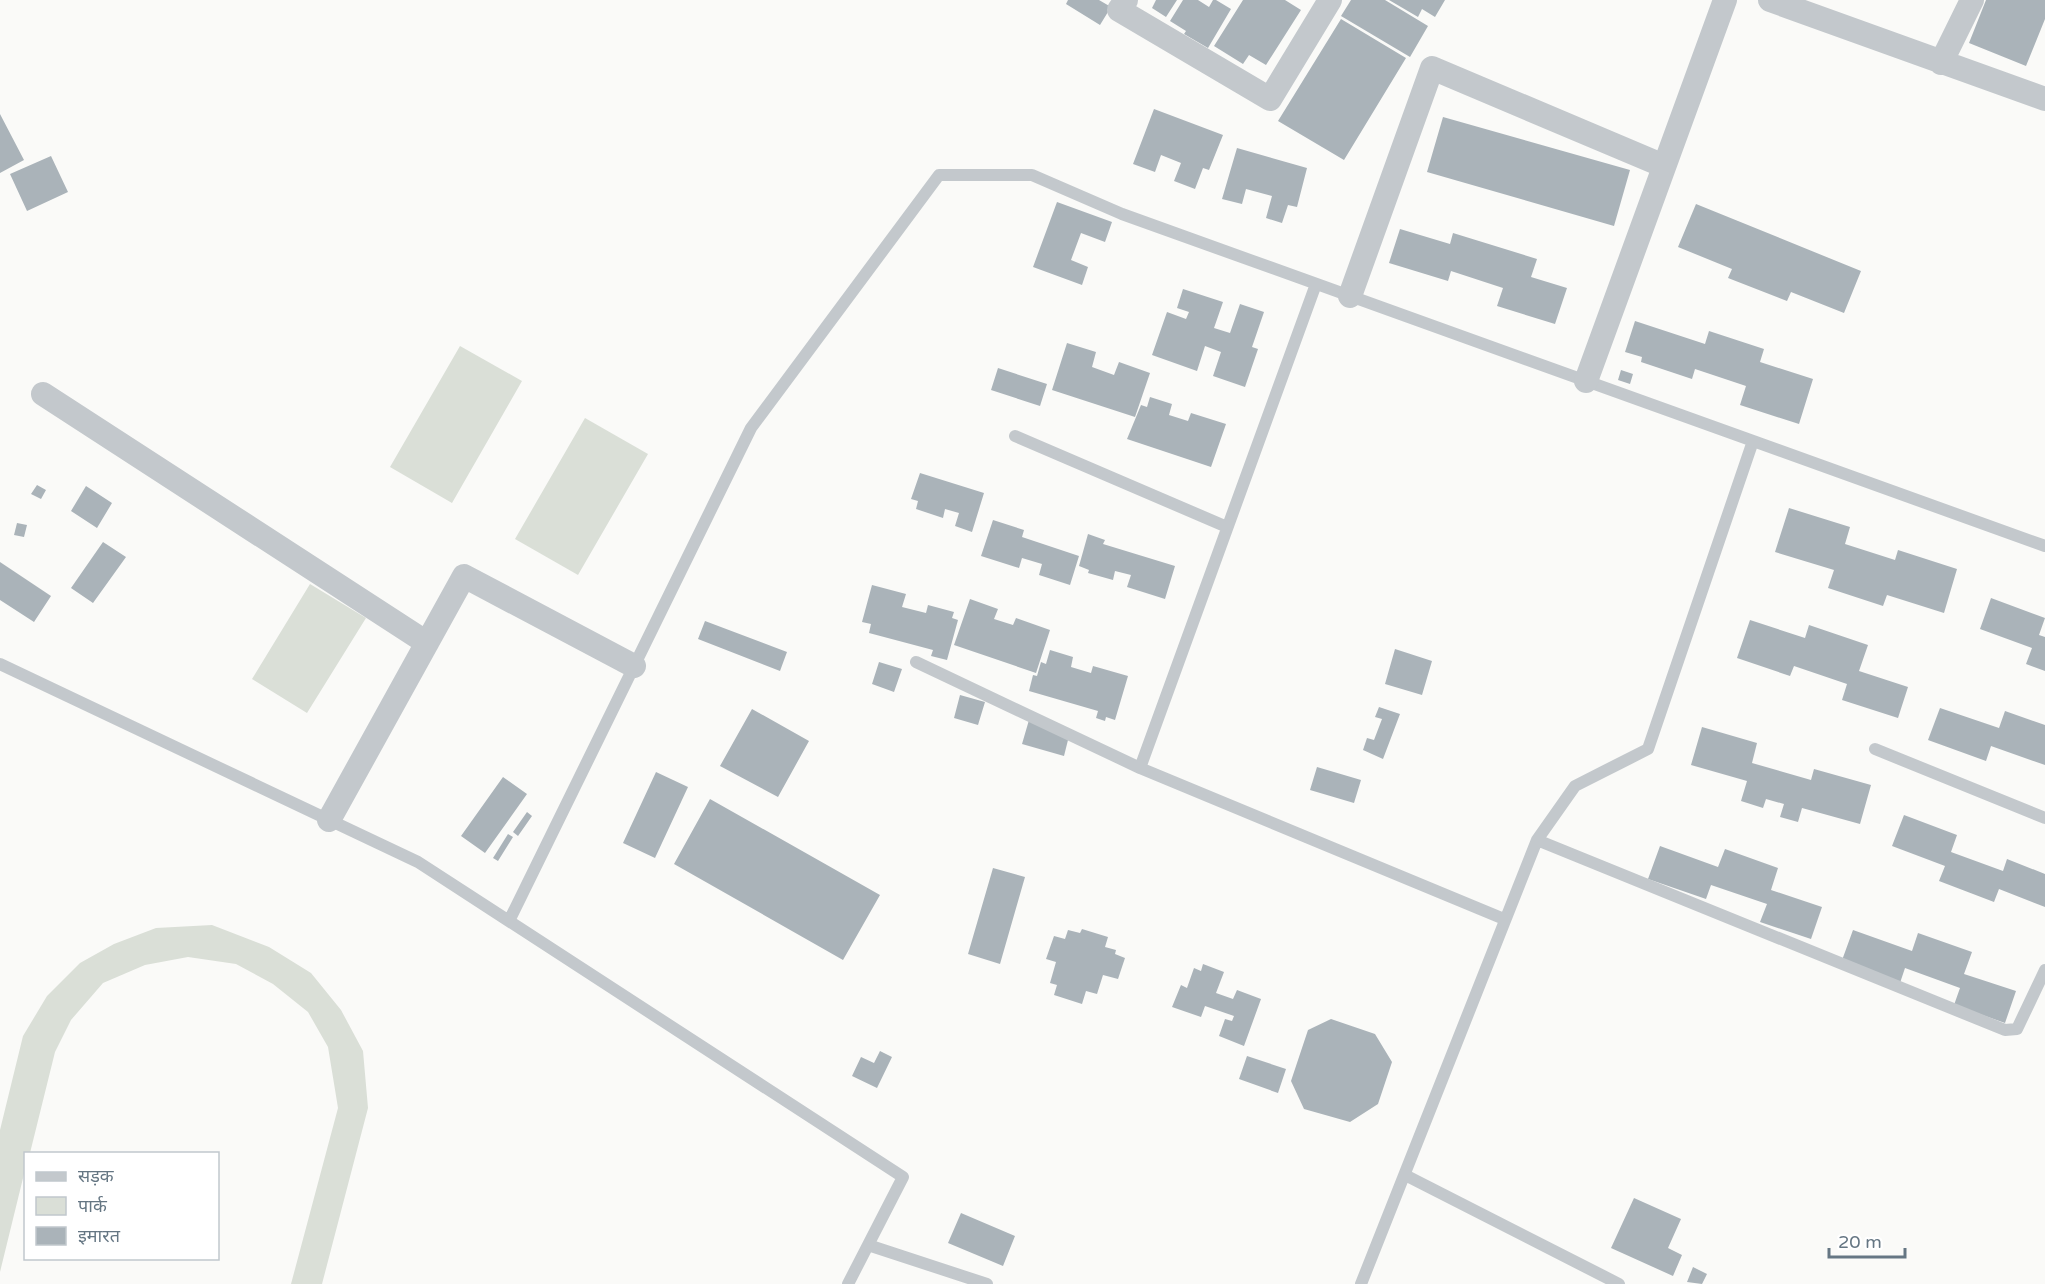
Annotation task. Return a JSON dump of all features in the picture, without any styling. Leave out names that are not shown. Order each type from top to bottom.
[{"type":"street","points":[[1126,0],[1119,10],[1270,99],[1330,0]]},
{"type":"street","points":[[1586,381],[1725,0]]},
{"type":"street","points":[[1770,0],[2045,99]]},
{"type":"street","points":[[1941,63],[1972,0]]},
{"type":"street","points":[[1350,296],[1432,68],[1664,166]]},
{"type":"street","points":[[44,394],[427,643]]},
{"type":"street","points":[[329,820],[464,576],[634,666]]},
{"type":"lane","points":[[509,921],[750,428],[939,175],[1032,175],[1122,214],[2045,546]]},
{"type":"lane","points":[[1140,768],[1316,284]]},
{"type":"lane","points":[[1015,436],[1227,527]]},
{"type":"lane","points":[[1361,1284],[1537,840],[1575,786],[1648,749],[1753,441]]},
{"type":"lane","points":[[916,662],[1140,768],[1504,919]]},
{"type":"lane","points":[[0,664],[418,862],[903,1178],[848,1284]]},
{"type":"lane","points":[[1875,749],[2045,818]]},
{"type":"lane","points":[[1537,840],[2005,1030],[2017,1029],[2024,1019],[2045,970]]},
{"type":"lane","points":[[1405,1175],[1619,1284]]},
{"type":"lane","points":[[868,1245],[987,1284]]},
{"type":"green space","points":[[460,346],[522,381],[452,503],[390,467]]},
{"type":"green space","points":[[585,418],[648,454],[578,575],[515,539]]},
{"type":"green space","points":[[310,584],[366,618],[307,713],[252,679]]},
{"type":"green space","points":[[212,925],[269,947],[311,973],[341,1010],[363,1051],[368,1108],[322,1284],[291,1284],[338,1108],[328,1047],[308,1012],[273,984],[236,964],[188,957],[145,965],[103,983],[71,1020],[55,1052],[30,1152],[24,1152],[24,1174],[0,1272],[0,1130],[23,1036],[47,996],[80,963],[114,944],[156,928]]},
{"type":"building","points":[[1068,0],[1099,0],[1111,7],[1100,25],[1066,4]]},
{"type":"building","points":[[1156,0],[1177,0],[1166,17],[1152,8]]},
{"type":"building","points":[[1183,0],[1198,0],[1209,7],[1213,0],[1216,0],[1231,9],[1208,48],[1184,34],[1186,31],[1170,21]]},
{"type":"building","points":[[1243,0],[1285,0],[1301,10],[1266,65],[1249,55],[1243,64],[1214,46]]},
{"type":"building","points":[[1351,0],[1385,0],[1428,26],[1410,57],[1341,16]]},
{"type":"building","points":[[1389,0],[1445,0],[1435,17],[1422,9],[1418,17]]},
{"type":"building","points":[[1986,0],[2045,0],[2045,19],[2026,66],[1969,43]]},
{"type":"building","points":[[1341,19],[1406,58],[1344,160],[1278,121]]},
{"type":"building","points":[[1154,109],[1223,135],[1209,170],[1203,168],[1195,189],[1174,181],[1181,163],[1161,155],[1155,172],[1133,164]]},
{"type":"building","points":[[0,114],[24,160],[0,173]]},
{"type":"building","points":[[1443,117],[1630,170],[1614,226],[1427,172]]},
{"type":"building","points":[[1237,148],[1307,168],[1297,207],[1288,205],[1282,223],[1266,218],[1272,196],[1246,189],[1242,204],[1222,199]]},
{"type":"building","points":[[51,156],[68,192],[27,211],[10,174]]},
{"type":"building","points":[[1057,202],[1112,222],[1105,242],[1081,233],[1071,260],[1088,267],[1082,285],[1033,267]]},
{"type":"building","points":[[1696,204],[1861,271],[1844,313],[1791,292],[1787,301],[1728,278],[1732,269],[1678,247]]},
{"type":"building","points":[[1400,229],[1450,244],[1453,233],[1537,259],[1531,277],[1567,288],[1555,324],[1497,306],[1503,288],[1451,271],[1448,281],[1389,263]]},
{"type":"building","points":[[1183,289],[1223,302],[1214,328],[1230,333],[1240,304],[1264,312],[1252,347],[1258,349],[1245,387],[1213,376],[1221,352],[1205,346],[1197,371],[1152,355],[1167,312],[1186,319],[1189,312],[1177,308]]},
{"type":"building","points":[[1635,321],[1705,344],[1709,331],[1764,349],[1760,362],[1813,379],[1799,424],[1740,405],[1746,386],[1695,369],[1692,379],[1641,362],[1642,357],[1625,352]]},
{"type":"building","points":[[1067,343],[1096,352],[1092,367],[1114,375],[1119,362],[1150,373],[1135,417],[1052,390]]},
{"type":"building","points":[[998,368],[1047,384],[1040,406],[991,390]]},
{"type":"building","points":[[1621,370],[1633,374],[1630,384],[1618,380]]},
{"type":"building","points":[[1150,397],[1172,404],[1169,415],[1188,421],[1191,413],[1226,424],[1211,467],[1127,439],[1141,405],[1147,407]]},
{"type":"building","points":[[920,473],[984,493],[972,532],[955,526],[959,513],[945,509],[943,518],[916,509],[918,501],[911,499]]},
{"type":"building","points":[[37,485],[46,490],[41,499],[31,494]]},
{"type":"building","points":[[86,486],[112,503],[97,528],[71,511]]},
{"type":"building","points":[[1789,508],[1850,527],[1845,544],[1895,560],[1898,550],[1957,569],[1944,613],[1887,595],[1883,606],[1828,588],[1834,570],[1775,552]]},
{"type":"building","points":[[993,520],[1024,530],[1022,537],[1079,556],[1070,585],[1039,575],[1042,564],[1022,558],[1019,568],[981,556]]},
{"type":"building","points":[[17,523],[27,525],[24,537],[14,535]]},
{"type":"building","points":[[1088,534],[1105,540],[1103,544],[1175,566],[1165,599],[1127,587],[1131,575],[1115,571],[1113,580],[1088,573],[1089,570],[1079,566]]},
{"type":"building","points":[[103,542],[126,557],[93,603],[71,588]]},
{"type":"building","points":[[0,562],[51,596],[34,622],[0,600]]},
{"type":"building","points":[[872,585],[906,594],[902,607],[926,613],[928,605],[954,612],[952,618],[958,620],[947,660],[931,656],[933,650],[869,633],[871,624],[862,622]]},
{"type":"building","points":[[1991,598],[2045,618],[2039,635],[2045,637],[2045,671],[2026,664],[2032,648],[1980,629]]},
{"type":"building","points":[[970,599],[998,609],[994,619],[1013,625],[1016,618],[1050,630],[1036,673],[954,645]]},
{"type":"building","points":[[1750,620],[1805,638],[1809,625],[1868,645],[1859,671],[1908,687],[1898,718],[1842,700],[1847,684],[1794,666],[1790,676],[1737,658]]},
{"type":"building","points":[[705,621],[787,652],[780,671],[698,639]]},
{"type":"building","points":[[1395,649],[1432,661],[1422,695],[1385,684]]},
{"type":"building","points":[[1050,650],[1073,657],[1071,667],[1091,673],[1093,666],[1128,676],[1115,720],[1106,717],[1105,721],[1096,718],[1098,711],[1029,691],[1033,675],[1037,676],[1041,662],[1046,664]]},
{"type":"building","points":[[879,662],[902,669],[894,692],[872,684]]},
{"type":"building","points":[[960,695],[985,702],[978,725],[954,718]]},
{"type":"building","points":[[1379,707],[1400,714],[1383,759],[1363,750],[1367,738],[1374,740],[1382,719],[1375,717]]},
{"type":"building","points":[[1940,708],[1999,728],[2005,711],[2045,725],[2045,765],[1991,746],[1986,761],[1928,740]]},
{"type":"building","points":[[752,709],[809,741],[778,797],[720,766]]},
{"type":"building","points":[[1029,720],[1070,732],[1064,756],[1022,744]]},
{"type":"building","points":[[1702,727],[1757,743],[1752,763],[1811,780],[1814,769],[1871,785],[1860,824],[1802,808],[1798,822],[1780,817],[1784,804],[1766,799],[1763,808],[1741,801],[1747,781],[1691,765]]},
{"type":"building","points":[[1317,767],[1361,780],[1354,803],[1310,790]]},
{"type":"building","points":[[656,772],[688,787],[655,858],[623,843]]},
{"type":"building","points":[[503,777],[527,794],[485,853],[461,836]]},
{"type":"building","points":[[710,799],[880,895],[843,960],[674,864]]},
{"type":"building","points":[[527,812],[532,816],[518,836],[513,832]]},
{"type":"building","points":[[1904,815],[1957,835],[1951,852],[2003,871],[2007,859],[2045,874],[2045,907],[1999,889],[1994,902],[1939,881],[1945,866],[1892,846]]},
{"type":"building","points":[[508,834],[513,837],[498,861],[493,858]]},
{"type":"building","points":[[1660,846],[1718,867],[1725,849],[1778,868],[1771,890],[1822,907],[1811,939],[1760,922],[1767,904],[1711,885],[1706,899],[1648,879]]},
{"type":"building","points":[[993,868],[1025,877],[1000,964],[968,954]]},
{"type":"building","points":[[1082,929],[1108,937],[1105,947],[1116,950],[1115,954],[1125,958],[1118,979],[1103,975],[1097,994],[1086,991],[1082,1004],[1054,995],[1057,985],[1050,983],[1056,962],[1046,959],[1054,936],[1065,939],[1068,930],[1080,933]]},
{"type":"building","points":[[1853,930],[1912,951],[1918,933],[1972,952],[1964,974],[2016,991],[2005,1023],[1954,1005],[1960,988],[1905,968],[1900,983],[1841,963]]},
{"type":"building","points":[[1203,964],[1224,972],[1216,993],[1233,999],[1237,990],[1261,999],[1244,1046],[1219,1036],[1225,1019],[1232,1021],[1234,1016],[1205,1006],[1201,1017],[1172,1007],[1181,985],[1187,988],[1194,968],[1201,971]]},
{"type":"building","points":[[1331,1019],[1375,1034],[1392,1062],[1378,1104],[1350,1122],[1304,1109],[1291,1081],[1308,1030]]},
{"type":"building","points":[[880,1051],[892,1057],[877,1088],[852,1076],[861,1057],[874,1063]]},
{"type":"building","points":[[1247,1056],[1286,1069],[1278,1093],[1239,1079]]},
{"type":"building","points":[[1634,1198],[1681,1219],[1668,1248],[1682,1255],[1673,1276],[1611,1248]]},
{"type":"building","points":[[961,1213],[1015,1236],[1003,1266],[948,1243]]},
{"type":"building","points":[[1693,1267],[1707,1274],[1702,1284],[1687,1282]]}]
